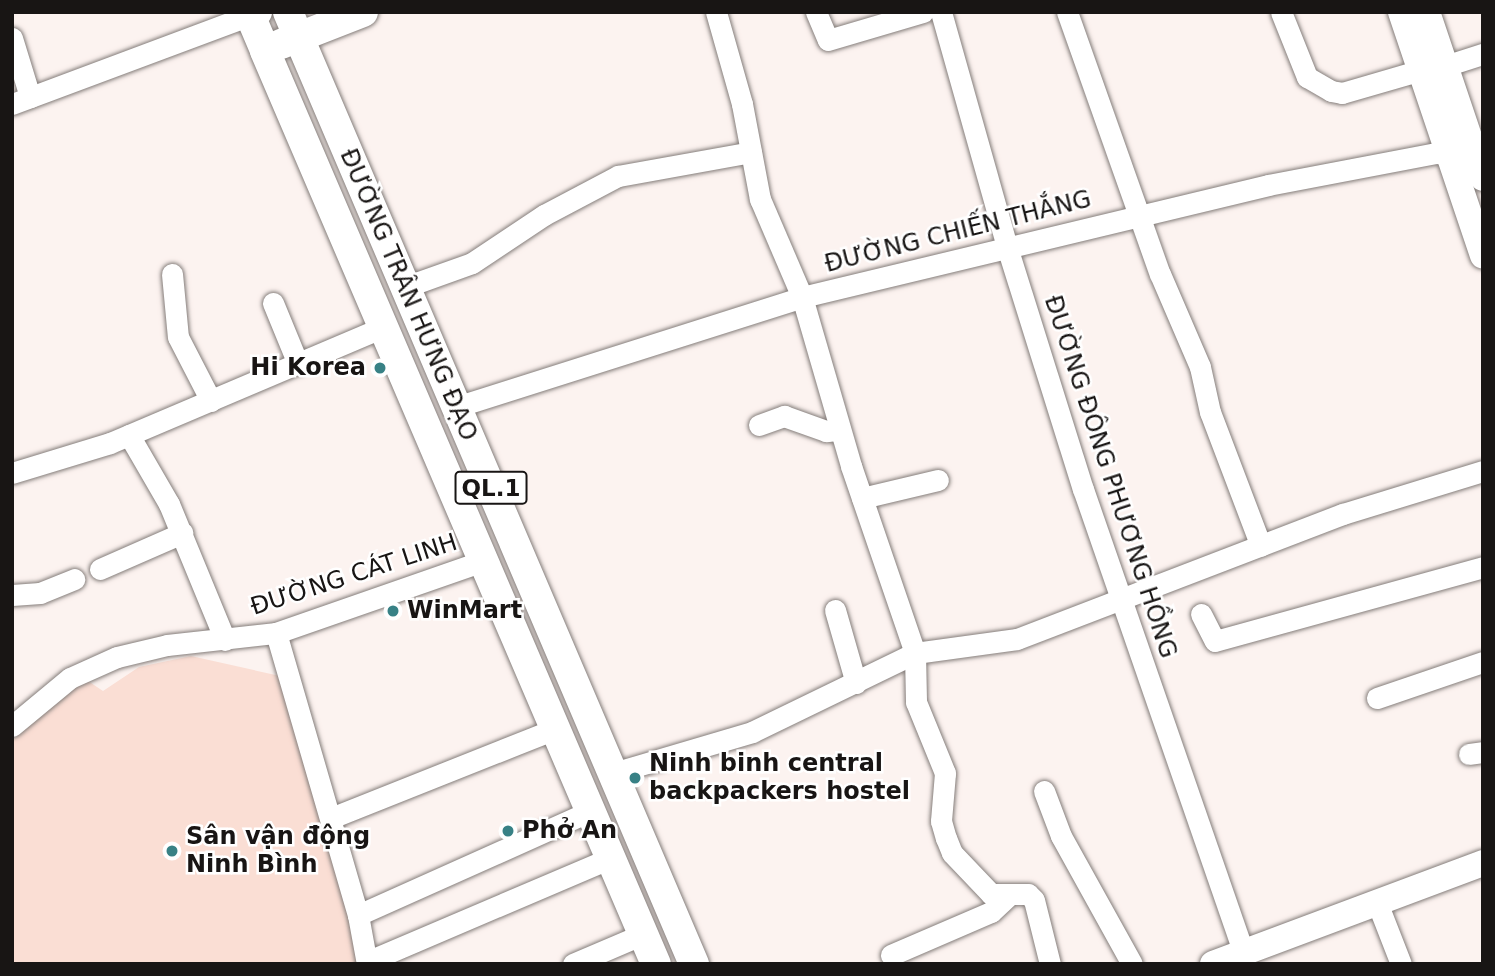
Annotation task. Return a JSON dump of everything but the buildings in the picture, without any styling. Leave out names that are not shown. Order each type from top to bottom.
[{"type":"highway","points":[[265,51],[293,25],[363,12]]},
{"type":"highway","name":"ĐƯỜNG TRÂN HƯNG ĐẠO","points":[[252,13],[265,51],[656,964]]},
{"type":"highway","name":"ĐƯỜNG TRÂN HƯNG ĐẠO","points":[[293,25],[695,964]]},
{"type":"main road","points":[[1402,12],[1433,68],[1472,160],[1483,256]]},
{"type":"main road","points":[[1427,12],[1433,68]]},
{"type":"main road","points":[[1213,964],[1378,905],[1483,863]]},
{"type":"street","points":[[716,12],[751,152],[760,200],[802,297],[840,430],[915,653],[916,702],[945,774],[941,821],[952,853],[991,894],[1028,894],[1034,900],[1050,964]]},
{"type":"street","points":[[816,12],[828,40],[923,12]]},
{"type":"street","name":"ĐƯỜNG ĐÔNG PHƯƠNG HỒNG","points":[[941,12],[1007,247],[1122,599],[1244,953]]},
{"type":"street","points":[[1067,12],[1261,546]]},
{"type":"street","points":[[1281,12],[1307,77],[1331,91],[1342,93],[1483,54]]},
{"type":"street","points":[[12,37],[21,100],[252,13]]},
{"type":"street","points":[[405,288],[472,263],[544,215],[618,176],[751,152]]},
{"type":"street","name":"ĐƯỜNG CHIẾN THẮNG","points":[[456,407],[802,297],[1007,247],[1268,185],[1472,160]]},
{"type":"street","points":[[172,274],[178,337],[211,401]]},
{"type":"street","points":[[273,303],[298,364]]},
{"type":"street","points":[[12,473],[129,435],[383,327]]},
{"type":"street","points":[[759,425],[784,416],[826,430],[840,430]]},
{"type":"street","points":[[129,435],[182,533],[225,640]]},
{"type":"street","points":[[613,773],[752,732],[915,653],[1017,639],[1343,514],[1483,471]]},
{"type":"street","points":[[862,498],[937,480]]},
{"type":"street","points":[[100,569],[182,533]]},
{"type":"street","name":"ĐƯỜNG CÁT LINH","points":[[12,726],[69,678],[117,657],[167,645],[276,633],[483,561]]},
{"type":"street","points":[[1200,614],[1215,641],[1483,567]]},
{"type":"street","points":[[12,595],[40,593],[74,579]]},
{"type":"street","points":[[835,610],[856,683]]},
{"type":"street","points":[[276,633],[331,817],[368,962],[402,956],[611,858]]},
{"type":"street","points":[[1377,698],[1483,662]]},
{"type":"street","points":[[331,817],[555,729]]},
{"type":"street","points":[[1044,791],[1060,836],[1132,964]]},
{"type":"street","points":[[358,915],[590,811]]},
{"type":"street","points":[[891,955],[991,912],[1008,896]]},
{"type":"street","points":[[1378,905],[1401,964]]},
{"type":"street","points":[[573,964],[643,934]]},
{"type":"shaded area","name":"Sân vận động Ninh Bình","points":[[191,656],[280,676],[365,962],[12,964],[12,741],[82,677],[103,691],[139,667]]},
{"type":"place","name":"Hi Korea","points":[[380,368]]},
{"type":"place","name":"WinMart","points":[[393,611]]},
{"type":"place","name":"Ninh binh central backpackers hostel","points":[[635,778]]},
{"type":"place","name":"Phở An","points":[[508,831]]},
{"type":"place","name":"Sân vận động Ninh Bình","points":[[172,851]]}]
